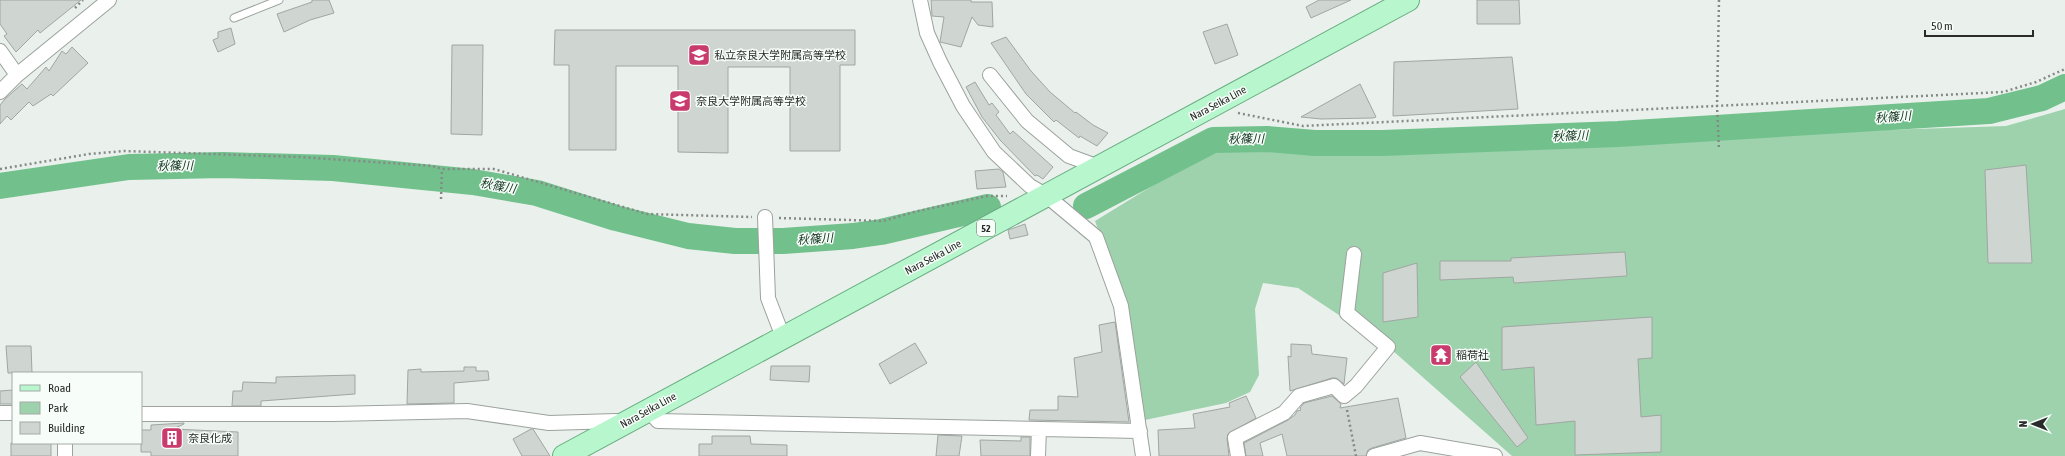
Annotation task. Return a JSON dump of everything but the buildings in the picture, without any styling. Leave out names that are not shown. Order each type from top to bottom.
[{"type":"main road","name":"Nara Seika Line","points":[[564,456],[1408,0]]},
{"type":"street","points":[[0,92],[17,75],[109,0]]},
{"type":"street","points":[[920,0],[926,33],[963,106],[994,152],[1030,186],[1047,196],[1096,237],[1120,306],[1143,456]]},
{"type":"street","points":[[0,51],[17,75]]},
{"type":"street","points":[[990,75],[1026,121],[1069,156],[1099,167]]},
{"type":"street","points":[[765,222],[768,298],[783,337]]},
{"type":"street","points":[[1238,456],[1235,438],[1284,413],[1299,396],[1334,386],[1344,396],[1356,386],[1388,347],[1347,313],[1354,254]]},
{"type":"street","points":[[648,410],[658,421],[1140,431]]},
{"type":"street","points":[[142,414],[334,414],[467,411],[549,423],[616,421],[624,424]]},
{"type":"street","points":[[0,413],[12,413]]},
{"type":"street","points":[[1038,456],[1039,429]]},
{"type":"street","points":[[1374,456],[1420,443],[1495,456]]},
{"type":"street","points":[[65,444],[65,456]]},
{"type":"lane","points":[[234,18],[278,0]]},
{"type":"path","points":[[1719,0],[1717,106],[1719,150]]},
{"type":"path","points":[[1210,108],[1304,126],[2003,92],[2036,82],[2065,69]]},
{"type":"path","points":[[0,169],[89,154],[124,151],[300,158],[433,166],[442,169],[494,169],[647,214],[765,222],[883,221],[914,212],[987,196],[1009,196]]},
{"type":"path","points":[[441,199],[442,169]]},
{"type":"path","points":[[1344,396],[1356,456]]},
{"type":"green space","points":[[2065,109],[2065,456],[1512,456],[1392,350],[1298,288],[1263,283],[1255,309],[1259,375],[1250,392],[1226,403],[1145,420],[1124,300],[1095,221],[1214,148],[1228,145],[1340,148],[2006,126]]},
{"type":"waterway","name":"秋篠川","points":[[1086,206],[1213,140],[1267,139],[1315,143],[1383,143],[1618,134],[1989,111],[2042,98],[2065,87]]},
{"type":"waterway","name":"秋篠川","points":[[0,186],[129,167],[223,165],[333,168],[473,182],[537,193],[616,218],[688,236],[735,241],[783,241],[853,236],[881,232],[988,207]]},
{"type":"place","name":"私立奈良大学附属高等学校","points":[[699,55]]},
{"type":"place","name":"奈良大学附属高等学校","points":[[680,101]]},
{"type":"place","name":"稲荷社","points":[[1441,355]]},
{"type":"place","name":"奈良化成","points":[[172,438]]}]
